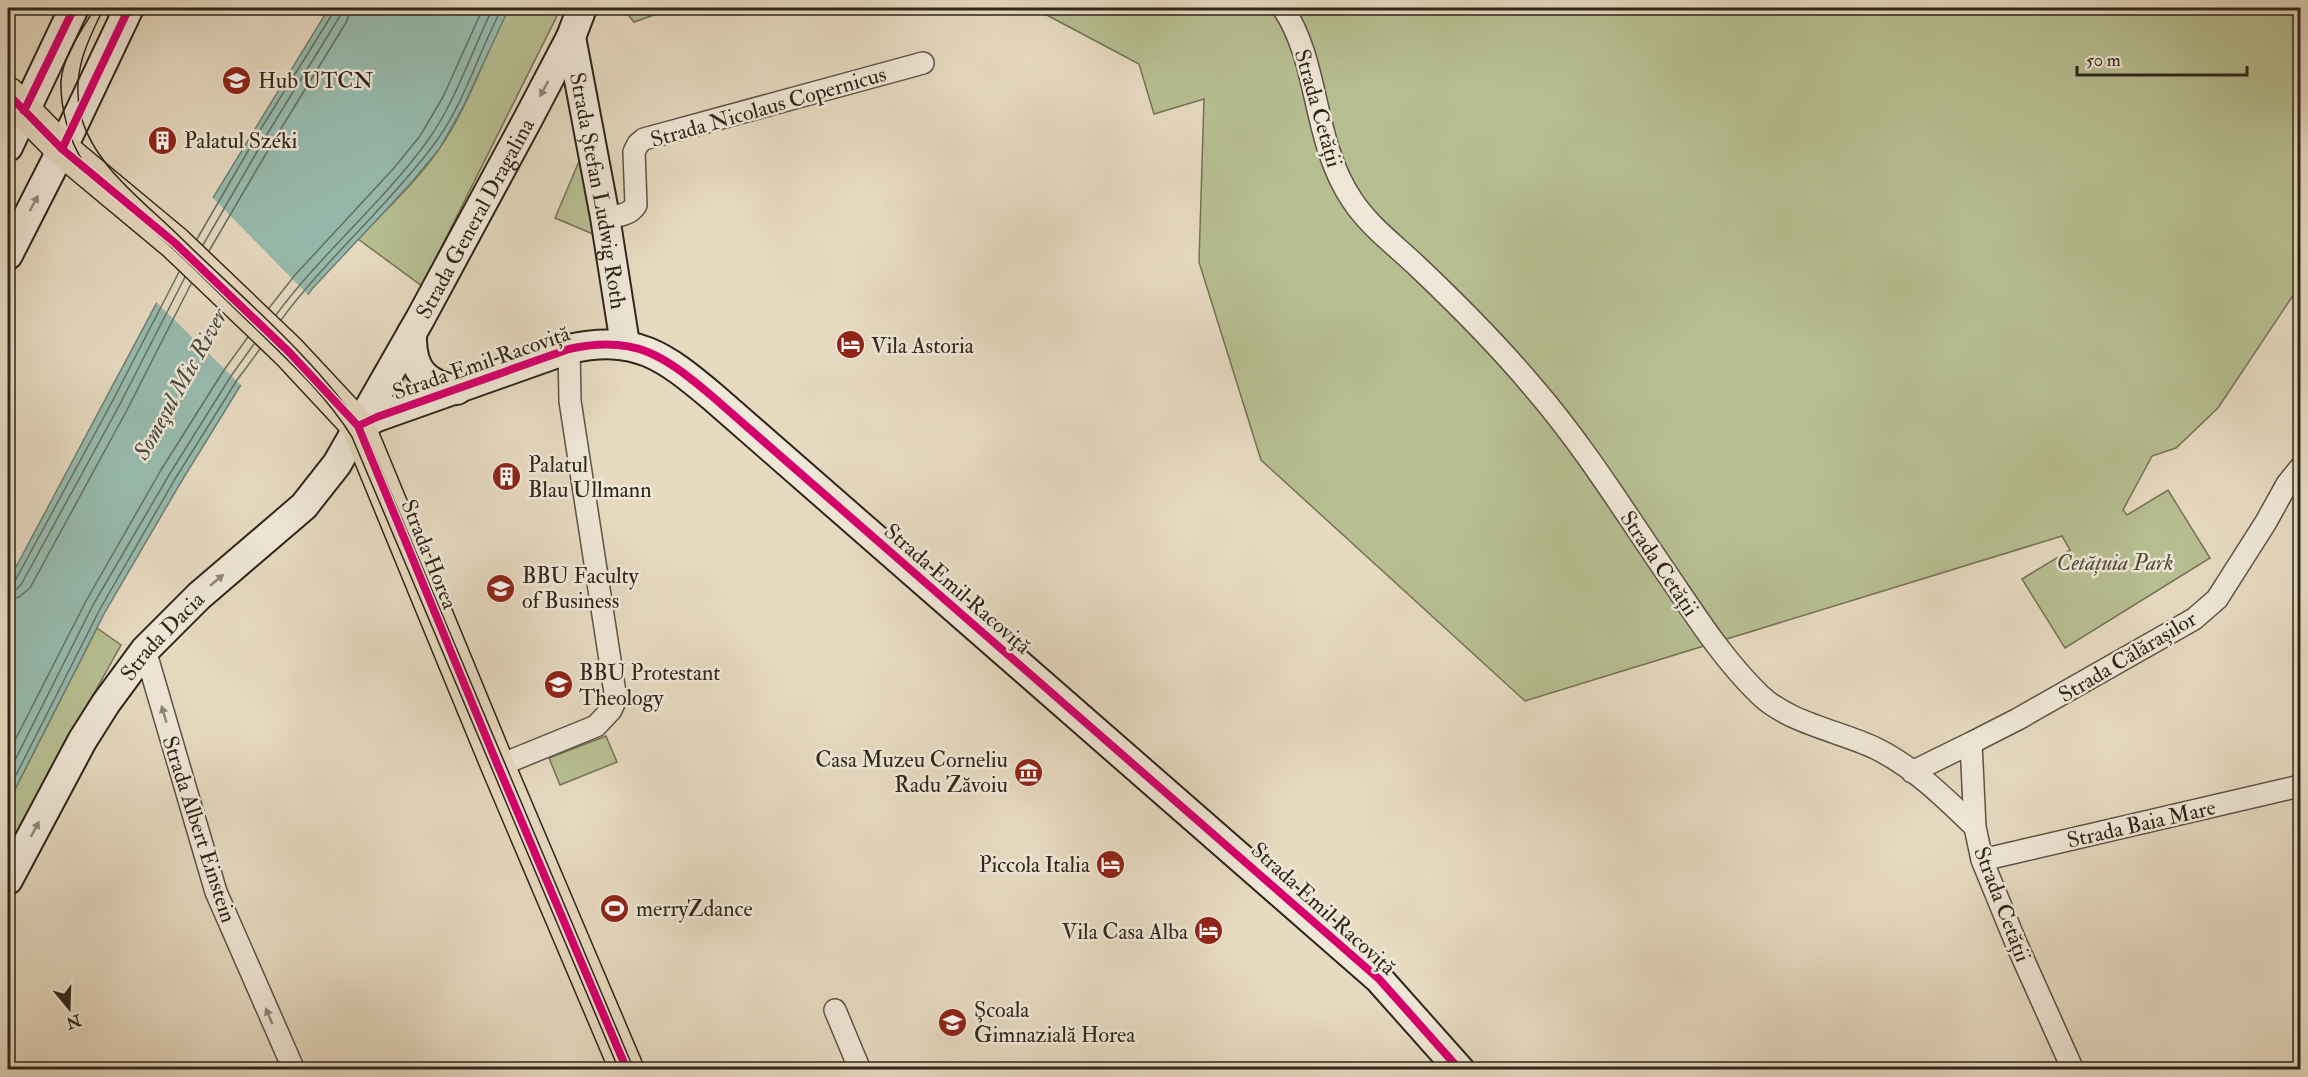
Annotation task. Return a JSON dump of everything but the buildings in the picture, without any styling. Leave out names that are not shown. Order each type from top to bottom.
[{"type":"main road","name":"Strada Horea","points":[[16,102],[62,149],[175,243],[288,352],[358,426],[498,766],[627,1070]]},
{"type":"street","points":[[8,147],[16,102],[74,8]]},
{"type":"street","points":[[8,255],[62,149],[129,8]]},
{"type":"street","name":"Strada General Dragalina","points":[[358,426],[412,333],[572,38],[582,8]]},
{"type":"street","name":"Strada Cetății","points":[[1283,8],[1298,36],[1323,135],[1335,168],[1351,199],[1370,224],[1472,319],[1534,387],[1619,503],[1715,645],[1739,674],[1772,705],[1876,748],[1937,791],[1975,827],[1982,860],[2016,943],[2073,1070]]},
{"type":"street","name":"Strada Ștefan Ludwig Roth","points":[[572,38],[605,217],[625,344]]},
{"type":"street","name":"Strada Nicolaus Copernicus","points":[[605,217],[623,216],[634,209],[636,205],[634,152],[644,139],[923,63]]},
{"type":"street","points":[[412,333],[411,351],[422,374],[434,383],[457,390]]},
{"type":"street","name":"Strada Emil Racoviță","points":[[358,426],[377,417],[569,349],[590,344],[625,344],[668,361],[713,397],[1379,979],[1460,1070]]},
{"type":"street","points":[[498,766],[596,726],[612,710],[616,699],[570,401],[569,349]]},
{"type":"street","name":"Strada Dacia","points":[[8,880],[82,741],[106,703],[145,650],[199,596],[304,506],[337,464],[358,426]]},
{"type":"street","name":"Strada Călărașilor","points":[[1912,772],[2018,719],[2194,619],[2217,599],[2266,522],[2287,484],[2301,468]]},
{"type":"street","name":"Strada Albert Einstein","points":[[145,650],[216,892],[294,1070]]},
{"type":"street","points":[[1971,743],[1975,827]]},
{"type":"street","name":"Strada Baia Mare","points":[[1982,860],[2301,786]]},
{"type":"street","points":[[835,1010],[860,1070]]},
{"type":"green space","points":[[509,8],[561,8],[422,286],[358,239],[411,184],[439,149],[468,98]]},
{"type":"green space","points":[[622,8],[674,8],[634,22]]},
{"type":"green space","name":"Cetățuia Park","points":[[1037,8],[2300,8],[2300,285],[2218,408],[2176,448],[2152,456],[2123,510],[2127,515],[2168,490],[2210,558],[2065,648],[2022,579],[2070,550],[2062,536],[1525,701],[1261,460],[1199,262],[1204,99],[1154,114],[1139,64]]},
{"type":"green space","points":[[586,145],[600,237],[555,218]]},
{"type":"green space","points":[[407,362],[431,387],[396,400],[388,386]]},
{"type":"green space","points":[[97,628],[121,645],[8,848],[8,803]]},
{"type":"green space","points":[[606,736],[617,762],[560,785],[549,758]]},
{"type":"water","name":"Someşul Mic River","points":[[329,8],[509,8],[463,107],[439,149],[411,183],[312,289],[242,383],[105,612],[8,803],[8,582],[211,201]]},
{"type":"pier","points":[[211,196],[310,297],[243,387],[154,300]]},
{"type":"tram line","points":[[95,8],[69,52],[61,81],[64,112],[77,152],[90,172],[110,193],[178,253],[279,351],[330,407],[352,437],[619,1070]]},
{"type":"tram line","points":[[104,8],[91,34],[79,73],[78,101],[87,134],[121,181],[302,355],[347,408],[367,436],[634,1070]]},
{"type":"cycle path","points":[[24,111],[74,8]]},
{"type":"cycle path","points":[[62,149],[129,8]]},
{"type":"cycle path","points":[[8,94],[62,149],[175,243],[289,352],[358,426],[498,766],[627,1070]]},
{"type":"cycle path","points":[[358,426],[377,417],[569,349],[613,344],[648,352],[664,360],[713,397],[1379,979],[1460,1070]]},
{"type":"place","name":"Hub UTCN","points":[[237,80]]},
{"type":"place","name":"Palatul Széki","points":[[163,140]]},
{"type":"place","name":"Vila Astoria","points":[[850,345]]},
{"type":"place","name":"Palatul Blau Ullmann","points":[[507,477]]},
{"type":"place","name":"BBU Faculty of Business","points":[[501,588]]},
{"type":"place","name":"BBU Protestant Theology","points":[[558,685]]},
{"type":"place","name":"Casa Muzeu Corneliu Radu Zăvoiu","points":[[1029,772]]},
{"type":"place","name":"Piccola Italia","points":[[1111,864]]},
{"type":"place","name":"merryZdance","points":[[615,908]]},
{"type":"place","name":"Vila Casa Alba","points":[[1209,931]]},
{"type":"place","name":"Şcoala Gimnazială Horea","points":[[953,1022]]}]
